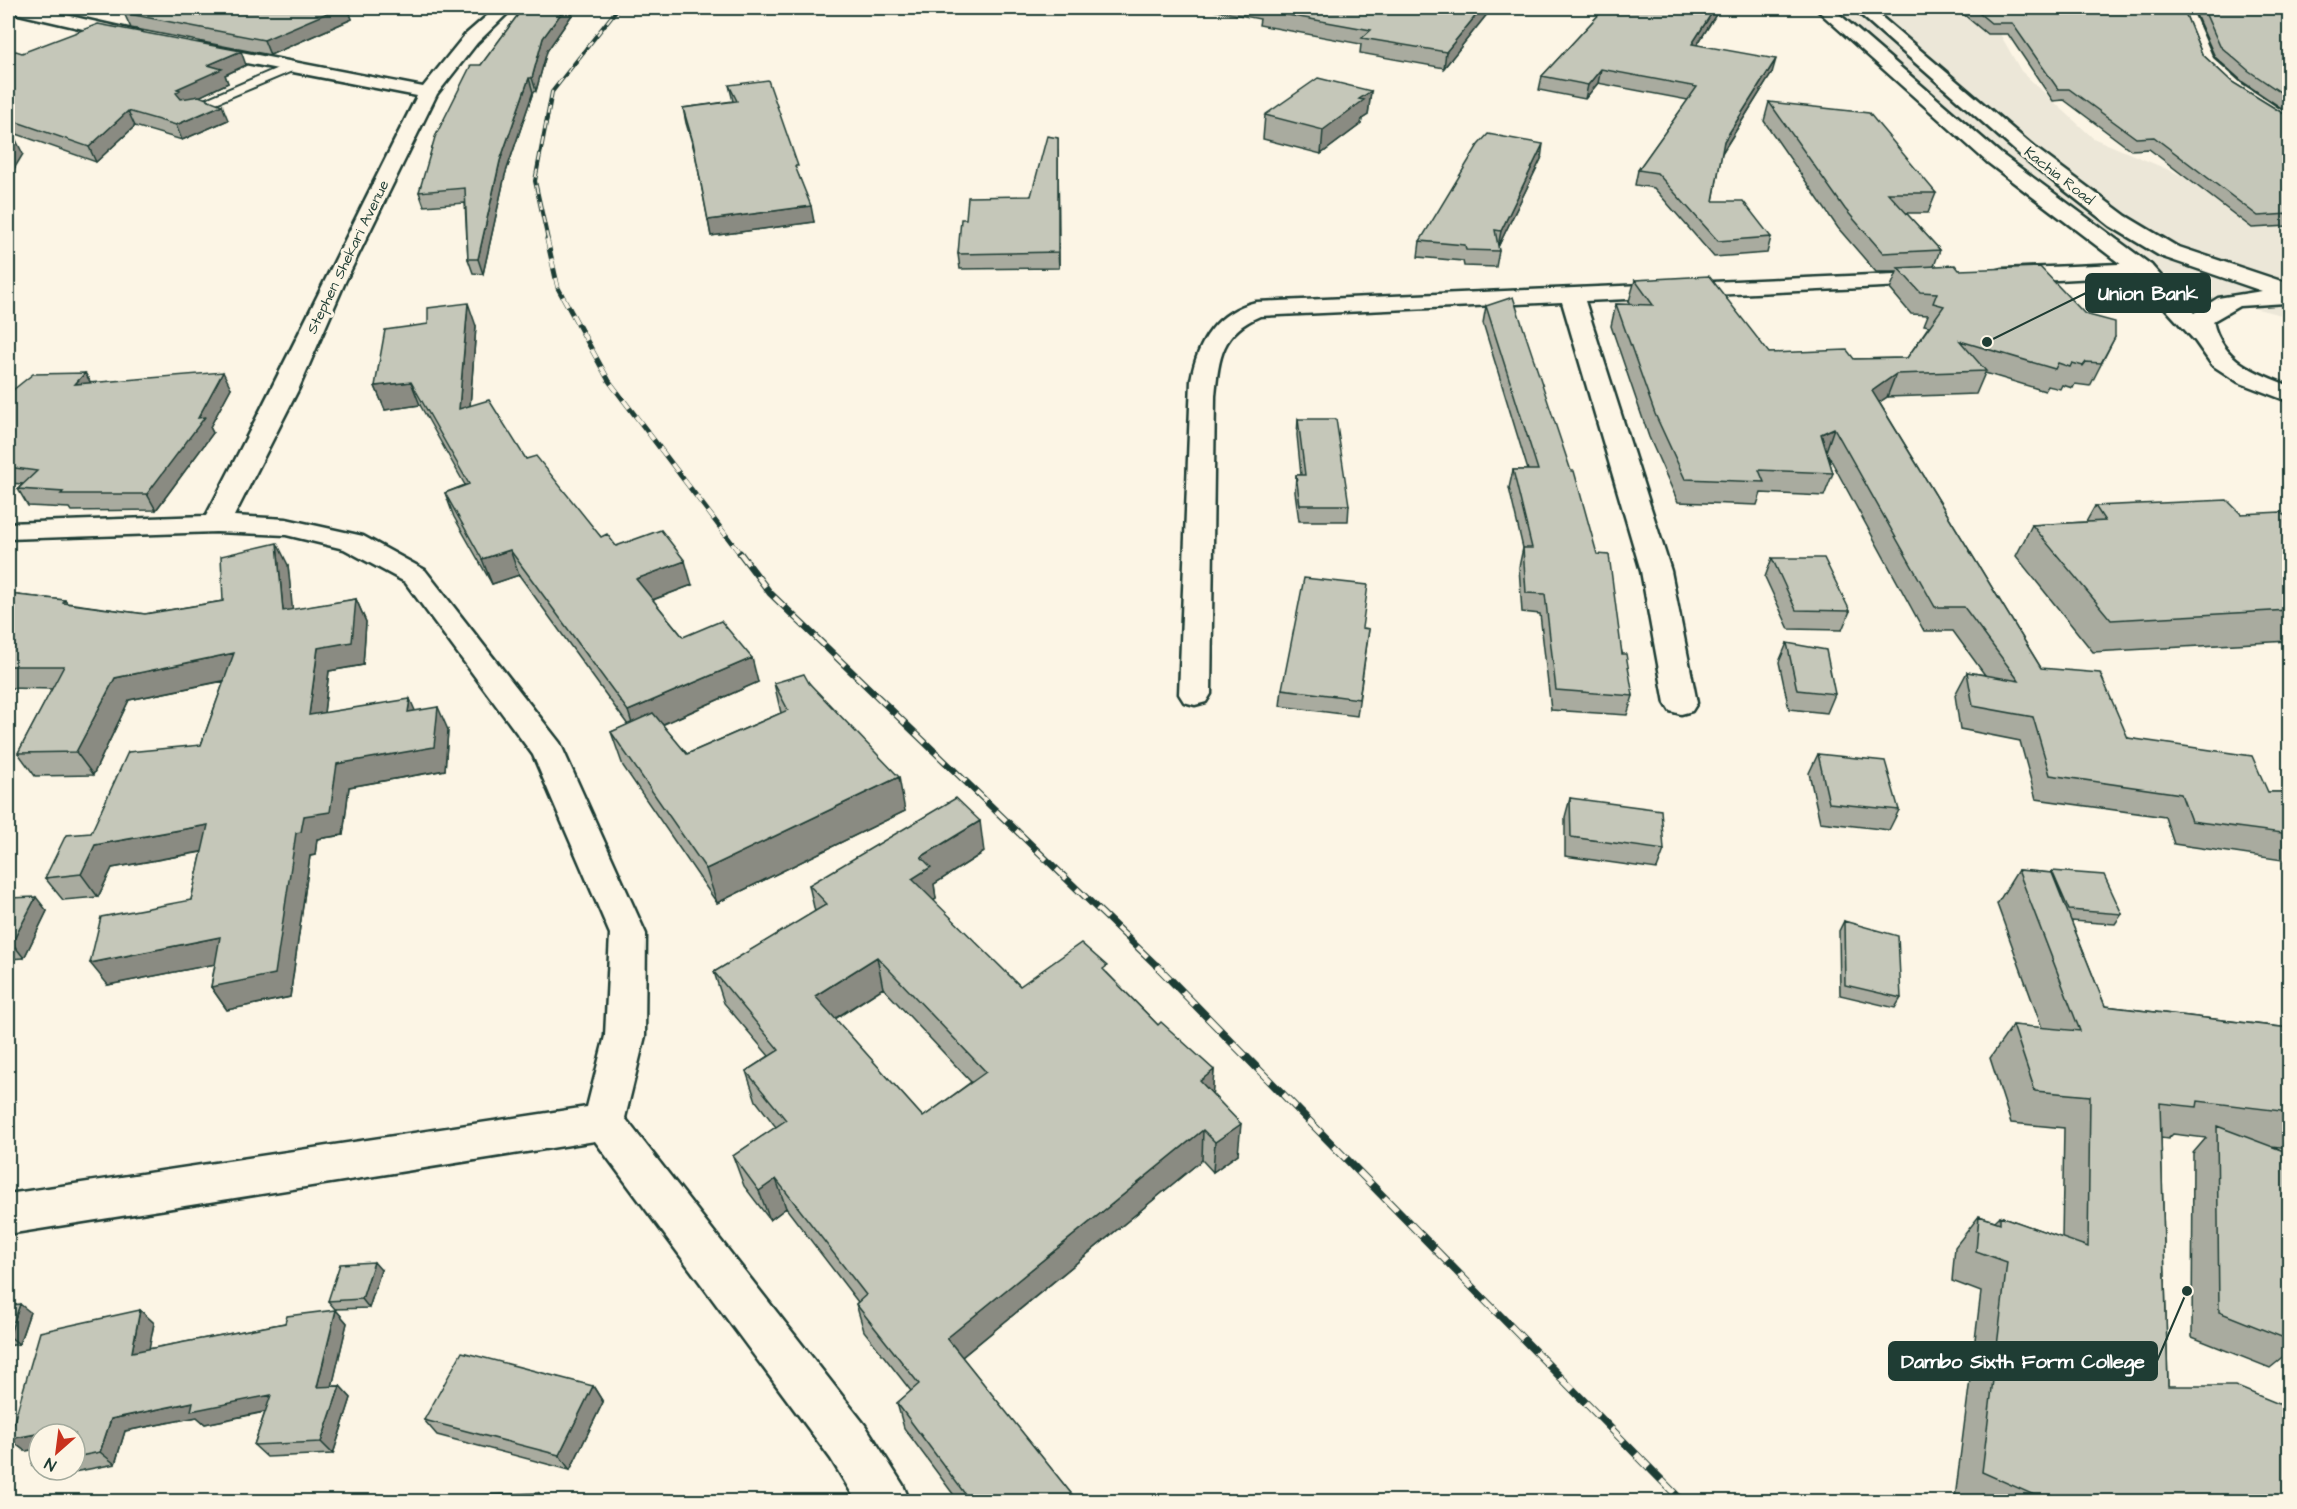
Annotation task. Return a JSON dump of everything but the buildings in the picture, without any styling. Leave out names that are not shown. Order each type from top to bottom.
[{"type":"street","points":[[16,8],[93,28],[152,39]]},
{"type":"street","name":"Stephen Shekari Avenue","points":[[216,524],[286,388],[334,282],[428,93],[471,39],[506,8]]},
{"type":"street","name":"Kachia Road","points":[[1823,8],[1994,158],[2143,270],[2202,336],[2211,350],[2227,364]]},
{"type":"street","name":"Kachia Road","points":[[1861,8],[2027,152],[2144,238],[2192,261],[2289,292]]},
{"type":"street","points":[[2183,8],[2205,60],[2235,88],[2289,125]]},
{"type":"street","points":[[61,40],[121,18]]},
{"type":"street","points":[[187,46],[428,93]]},
{"type":"street","points":[[1987,277],[2143,270]]},
{"type":"street","points":[[1195,694],[1202,396],[1206,357],[1221,329],[1239,315],[1256,309],[1963,278]]},
{"type":"street","points":[[1571,295],[1656,571],[1681,703]]},
{"type":"street","points":[[2202,336],[2201,320],[2212,308],[2234,300],[2264,297],[2289,298]]},
{"type":"street","points":[[2227,364],[2255,381],[2289,395]]},
{"type":"street","points":[[2227,364],[2289,412]]},
{"type":"street","points":[[8,531],[216,524],[286,527],[353,542],[415,576],[548,752],[628,934],[625,1036],[604,1122]]},
{"type":"street","points":[[8,1214],[604,1122]]},
{"type":"street","points":[[604,1122],[848,1442],[886,1502]]},
{"type":"lane","points":[[192,108],[292,66]]},
{"type":"shaded area","points":[[1827,8],[1944,8],[2000,34],[2021,71],[2093,138],[2221,192],[2289,229],[2289,317],[2210,297],[2111,258]]},
{"type":"railway","points":[[548,240],[535,181],[552,92],[618,8]]},
{"type":"railway","points":[[547,239],[558,288],[609,381],[741,555]]},
{"type":"railway","points":[[740,553],[770,593],[1158,967]]},
{"type":"railway","points":[[1158,967],[1683,1502]]},
{"type":"place","name":"Union Bank","points":[[1987,342]]},
{"type":"place","name":"Dambo Sixth Form College","points":[[2187,1291]]}]
